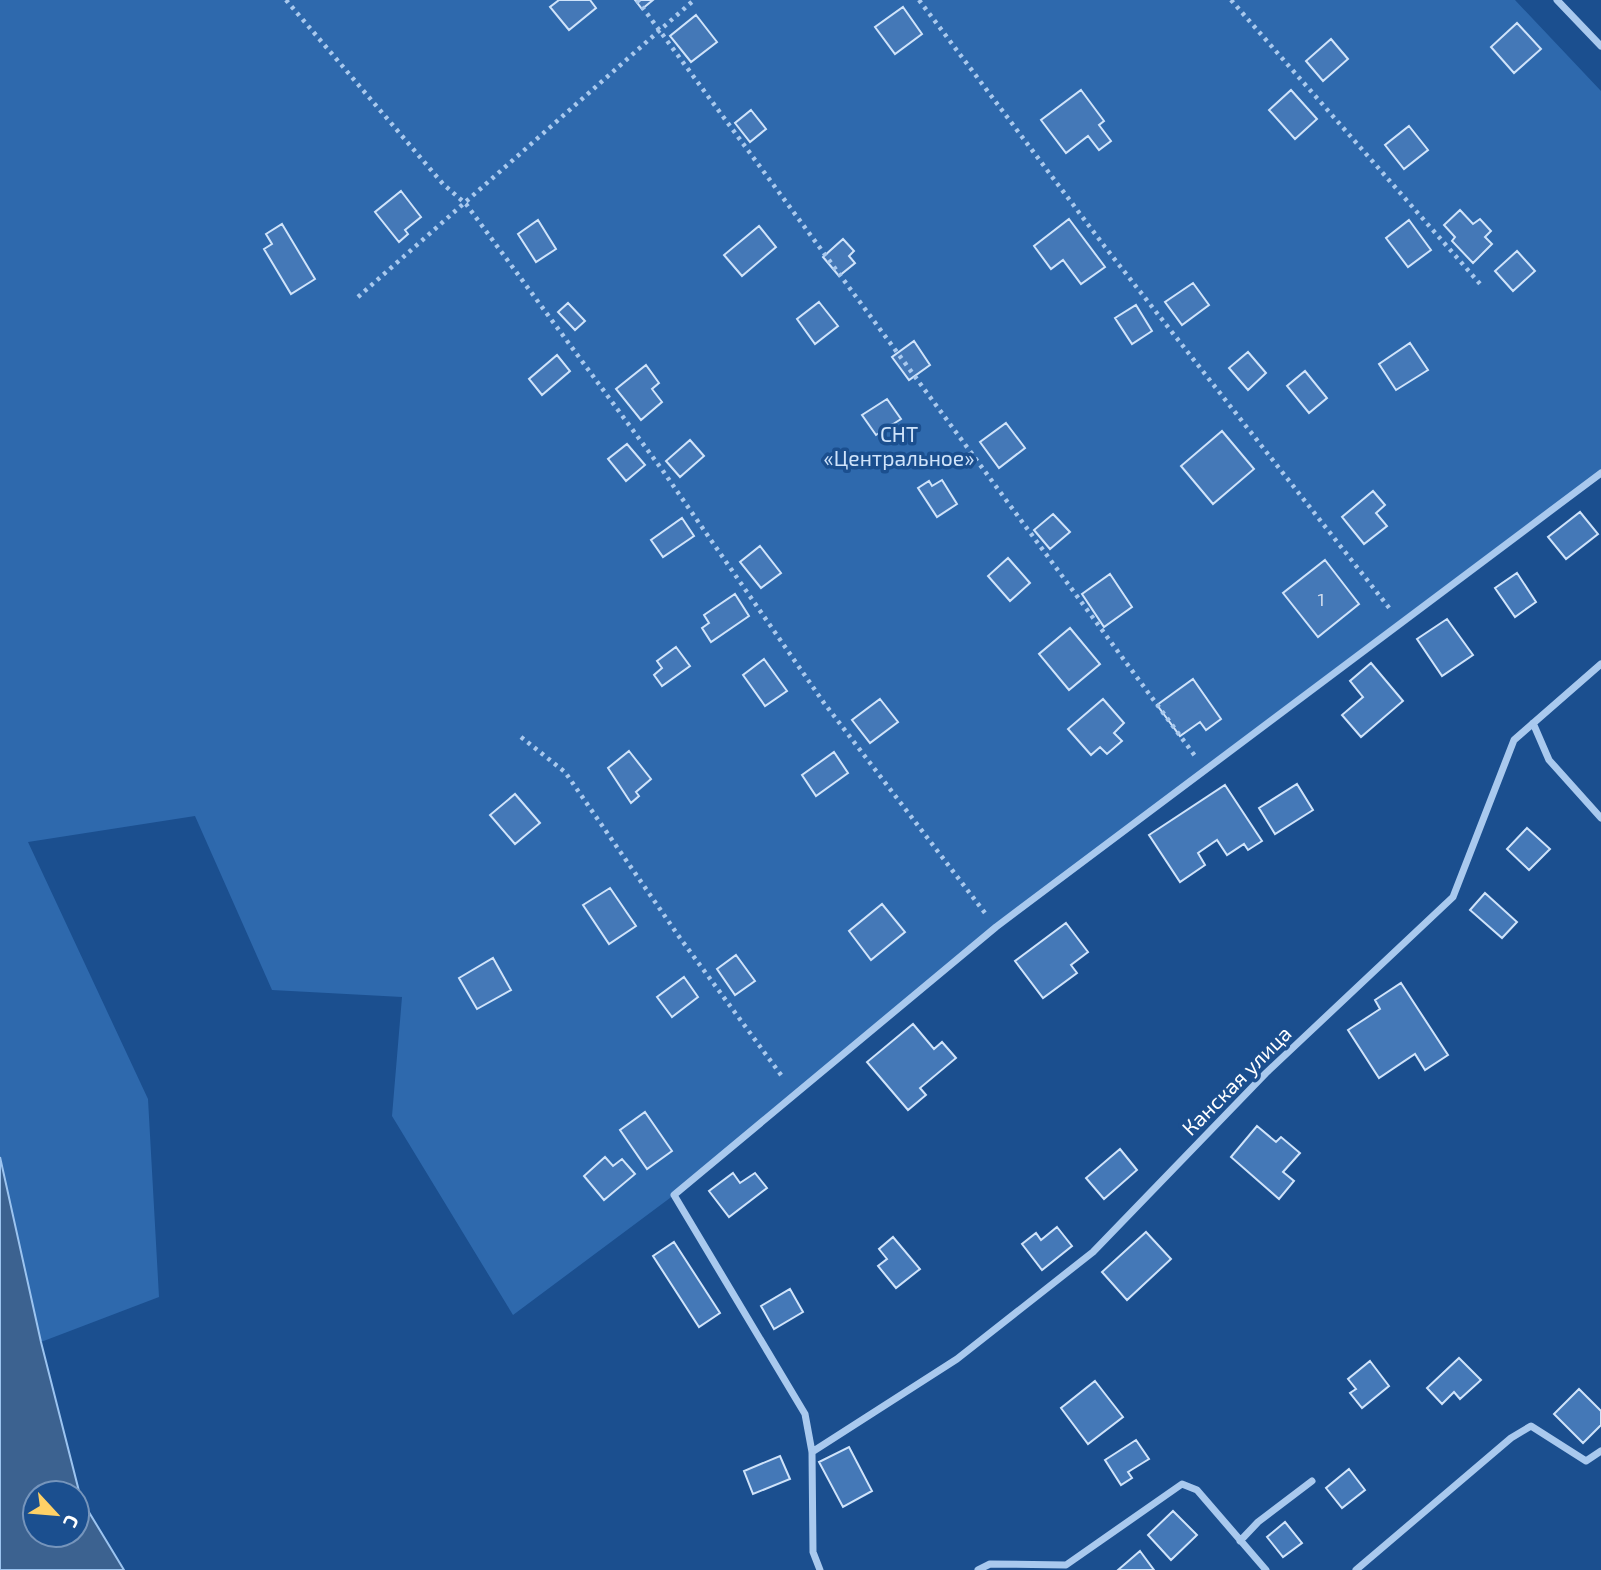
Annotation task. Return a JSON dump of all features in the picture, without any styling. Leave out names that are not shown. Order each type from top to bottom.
[{"type":"street","points":[[1557,0],[1601,46]]},
{"type":"street","points":[[820,1570],[813,1552],[812,1452],[804,1414],[674,1195],[996,927],[1601,473]]},
{"type":"street","name":"Канская улица","points":[[812,1452],[957,1359],[1093,1252],[1266,1073],[1453,897],[1514,740],[1601,664]]},
{"type":"street","points":[[1533,723],[1549,760],[1601,818]]},
{"type":"street","points":[[1356,1570],[1511,1438],[1531,1426],[1586,1461],[1601,1451]]},
{"type":"street","points":[[1241,1541],[1258,1522],[1311,1480]]},
{"type":"street","points":[[978,1570],[990,1564],[1066,1565],[1182,1484],[1196,1490],[1266,1570]]},
{"type":"path","points":[[286,0],[443,184],[466,204],[663,471],[824,703],[996,927]]},
{"type":"path","points":[[637,0],[1206,771]]},
{"type":"path","points":[[358,297],[694,0]]},
{"type":"path","points":[[919,0],[1105,247],[1402,624]]},
{"type":"path","points":[[1231,0],[1481,285]]},
{"type":"path","points":[[521,737],[565,772],[751,1038],[796,1093]]},
{"type":"green space","name":"СНТ «Центральное»","points":[[0,0],[1515,0],[1601,91],[1601,473],[996,927],[674,1195],[513,1315],[392,1116],[402,997],[272,990],[195,816],[28,842],[148,1099],[159,1297],[41,1342],[0,1157]]},
{"type":"shaded area","points":[[0,1157],[41,1342],[76,1479],[21,1479],[21,1549],[91,1549],[91,1516],[124,1570],[0,1570]]},
{"type":"building","points":[[559,0],[590,0],[596,8],[569,30],[550,7]]},
{"type":"building","points":[[635,0],[653,0],[642,9]]},
{"type":"building","points":[[903,7],[922,34],[895,54],[875,27]]},
{"type":"building","points":[[696,15],[717,42],[691,62],[670,36]]},
{"type":"building","points":[[1517,23],[1541,49],[1514,73],[1491,47]]},
{"type":"building","points":[[1331,39],[1348,59],[1323,81],[1306,61]]},
{"type":"building","points":[[1081,90],[1104,121],[1099,125],[1111,141],[1099,150],[1088,136],[1066,153],[1041,120]]},
{"type":"building","points":[[1291,90],[1317,119],[1295,139],[1269,110]]},
{"type":"building","points":[[751,110],[766,129],[750,142],[735,123]]},
{"type":"building","points":[[1409,126],[1428,150],[1404,169],[1385,145]]},
{"type":"building","points":[[401,191],[421,217],[405,230],[408,234],[399,242],[375,212]]},
{"type":"building","points":[[1460,210],[1473,224],[1480,219],[1491,231],[1485,237],[1492,244],[1473,263],[1452,241],[1455,237],[1444,225]]},
{"type":"building","points":[[1069,219],[1105,267],[1081,284],[1063,260],[1051,269],[1034,246]]},
{"type":"building","points":[[538,220],[556,249],[536,262],[518,234]]},
{"type":"building","points":[[1409,220],[1431,250],[1408,267],[1386,238]]},
{"type":"building","points":[[282,224],[315,279],[291,294],[264,249],[272,244],[266,234]]},
{"type":"building","points":[[759,226],[776,247],[742,276],[724,255]]},
{"type":"building","points":[[843,239],[854,251],[849,256],[855,263],[839,276],[823,257]]},
{"type":"building","points":[[1517,251],[1535,271],[1513,291],[1495,271]]},
{"type":"building","points":[[1193,283],[1209,305],[1182,325],[1165,302]]},
{"type":"building","points":[[819,302],[838,326],[815,344],[797,319]]},
{"type":"building","points":[[568,303],[585,321],[575,330],[558,312]]},
{"type":"building","points":[[1136,305],[1152,331],[1132,344],[1115,318]]},
{"type":"building","points":[[914,341],[930,365],[909,380],[892,357]]},
{"type":"building","points":[[1410,343],[1428,370],[1396,390],[1379,364]]},
{"type":"building","points":[[1248,352],[1266,373],[1248,390],[1229,368]]},
{"type":"building","points":[[557,355],[570,371],[542,395],[529,379]]},
{"type":"building","points":[[646,365],[659,383],[652,389],[662,402],[641,420],[616,389]]},
{"type":"building","points":[[1305,371],[1327,398],[1309,413],[1287,386]]},
{"type":"building","points":[[887,399],[901,419],[876,435],[862,415]]},
{"type":"building","points":[[1006,423],[1025,448],[999,468],[980,442]]},
{"type":"building","points":[[1222,431],[1254,469],[1213,504],[1181,466]]},
{"type":"building","points":[[690,440],[704,456],[680,477],[666,461]]},
{"type":"building","points":[[627,444],[645,465],[626,481],[608,459]]},
{"type":"building","points":[[942,480],[957,504],[937,517],[918,488],[929,481],[932,486]]},
{"type":"building","points":[[1373,491],[1385,505],[1376,513],[1387,526],[1364,544],[1342,517]]},
{"type":"building","points":[[1580,512],[1598,534],[1566,559],[1548,537]]},
{"type":"building","points":[[1053,514],[1070,532],[1050,549],[1034,530]]},
{"type":"building","points":[[682,518],[694,536],[663,557],[651,540]]},
{"type":"building","points":[[760,546],[781,573],[761,588],[740,562]]},
{"type":"building","points":[[1008,558],[1030,583],[1010,601],[988,576]]},
{"type":"building","points":[[1325,560],[1359,604],[1318,637],[1283,593]]},
{"type":"building","points":[[1517,573],[1536,602],[1515,617],[1495,588]]},
{"type":"building","points":[[1110,574],[1132,607],[1104,627],[1082,594]]},
{"type":"building","points":[[735,594],[749,616],[711,642],[702,628],[709,623],[704,615]]},
{"type":"building","points":[[1447,619],[1473,655],[1442,676],[1417,639]]},
{"type":"building","points":[[1070,628],[1100,664],[1069,690],[1039,654]]},
{"type":"building","points":[[676,647],[690,666],[662,686],[654,675],[662,668],[657,661]]},
{"type":"building","points":[[764,659],[787,691],[765,706],[743,675]]},
{"type":"building","points":[[1371,663],[1403,701],[1361,737],[1342,715],[1363,697],[1350,681]]},
{"type":"building","points":[[1193,679],[1221,719],[1206,730],[1200,722],[1180,736],[1157,705]]},
{"type":"building","points":[[880,699],[898,722],[870,743],[852,720]]},
{"type":"building","points":[[1103,699],[1124,723],[1114,733],[1122,741],[1107,754],[1100,747],[1091,755],[1068,729]]},
{"type":"building","points":[[629,751],[651,779],[636,792],[639,796],[631,803],[608,768]]},
{"type":"building","points":[[834,752],[848,773],[816,796],[802,775]]},
{"type":"building","points":[[1297,784],[1313,810],[1275,834],[1259,808]]},
{"type":"building","points":[[1225,785],[1262,841],[1248,850],[1244,844],[1227,855],[1217,840],[1198,853],[1205,865],[1180,882],[1149,835]]},
{"type":"building","points":[[515,794],[540,823],[515,844],[490,815]]},
{"type":"building","points":[[1527,828],[1550,849],[1529,870],[1507,849]]},
{"type":"building","points":[[610,888],[636,926],[609,944],[583,905]]},
{"type":"building","points":[[1485,893],[1517,922],[1502,938],[1470,910]]},
{"type":"building","points":[[882,904],[905,932],[871,960],[849,931]]},
{"type":"building","points":[[1066,923],[1088,952],[1071,965],[1077,973],[1043,998],[1015,961]]},
{"type":"building","points":[[736,955],[755,981],[735,995],[717,969]]},
{"type":"building","points":[[493,958],[511,990],[477,1009],[459,978]]},
{"type":"building","points":[[684,977],[698,997],[672,1017],[657,997]]},
{"type":"building","points":[[1401,983],[1448,1055],[1425,1070],[1415,1054],[1379,1078],[1348,1030],[1380,1009],[1375,1000]]},
{"type":"building","points":[[913,1024],[934,1049],[942,1042],[956,1058],[920,1088],[926,1095],[908,1110],[867,1062]]},
{"type":"building","points":[[645,1112],[672,1151],[647,1169],[620,1130]]},
{"type":"building","points":[[1257,1126],[1276,1142],[1281,1137],[1300,1153],[1283,1172],[1294,1181],[1279,1199],[1231,1157]]},
{"type":"building","points":[[1120,1149],[1137,1170],[1104,1199],[1086,1178]]},
{"type":"building","points":[[605,1157],[613,1166],[622,1159],[635,1174],[604,1200],[584,1176]]},
{"type":"building","points":[[733,1173],[740,1183],[755,1173],[767,1188],[729,1217],[709,1191]]},
{"type":"building","points":[[1057,1227],[1072,1246],[1042,1270],[1022,1244],[1036,1233],[1041,1240]]},
{"type":"building","points":[[1146,1232],[1171,1259],[1127,1300],[1102,1272]]},
{"type":"building","points":[[893,1237],[920,1269],[896,1288],[878,1266],[887,1259],[879,1249]]},
{"type":"building","points":[[674,1242],[720,1313],[699,1327],[653,1256]]},
{"type":"building","points":[[790,1289],[803,1312],[774,1329],[761,1306]]},
{"type":"building","points":[[1459,1358],[1481,1380],[1460,1399],[1454,1392],[1442,1404],[1427,1388]]},
{"type":"building","points":[[1370,1361],[1389,1386],[1362,1408],[1350,1393],[1356,1389],[1348,1379]]},
{"type":"building","points":[[1095,1381],[1123,1417],[1088,1444],[1061,1408]]},
{"type":"building","points":[[1579,1389],[1601,1411],[1601,1425],[1583,1443],[1554,1414]]},
{"type":"building","points":[[1136,1440],[1149,1459],[1128,1472],[1132,1478],[1121,1485],[1105,1460]]},
{"type":"building","points":[[849,1447],[872,1491],[843,1507],[819,1462]]},
{"type":"building","points":[[780,1456],[790,1479],[753,1494],[744,1471]]},
{"type":"building","points":[[1349,1469],[1365,1490],[1342,1508],[1326,1488]]},
{"type":"building","points":[[1173,1511],[1197,1535],[1171,1560],[1148,1535]]},
{"type":"building","points":[[1285,1522],[1302,1543],[1283,1557],[1267,1537]]},
{"type":"building","points":[[1140,1551],[1154,1570],[1118,1570]]}]
